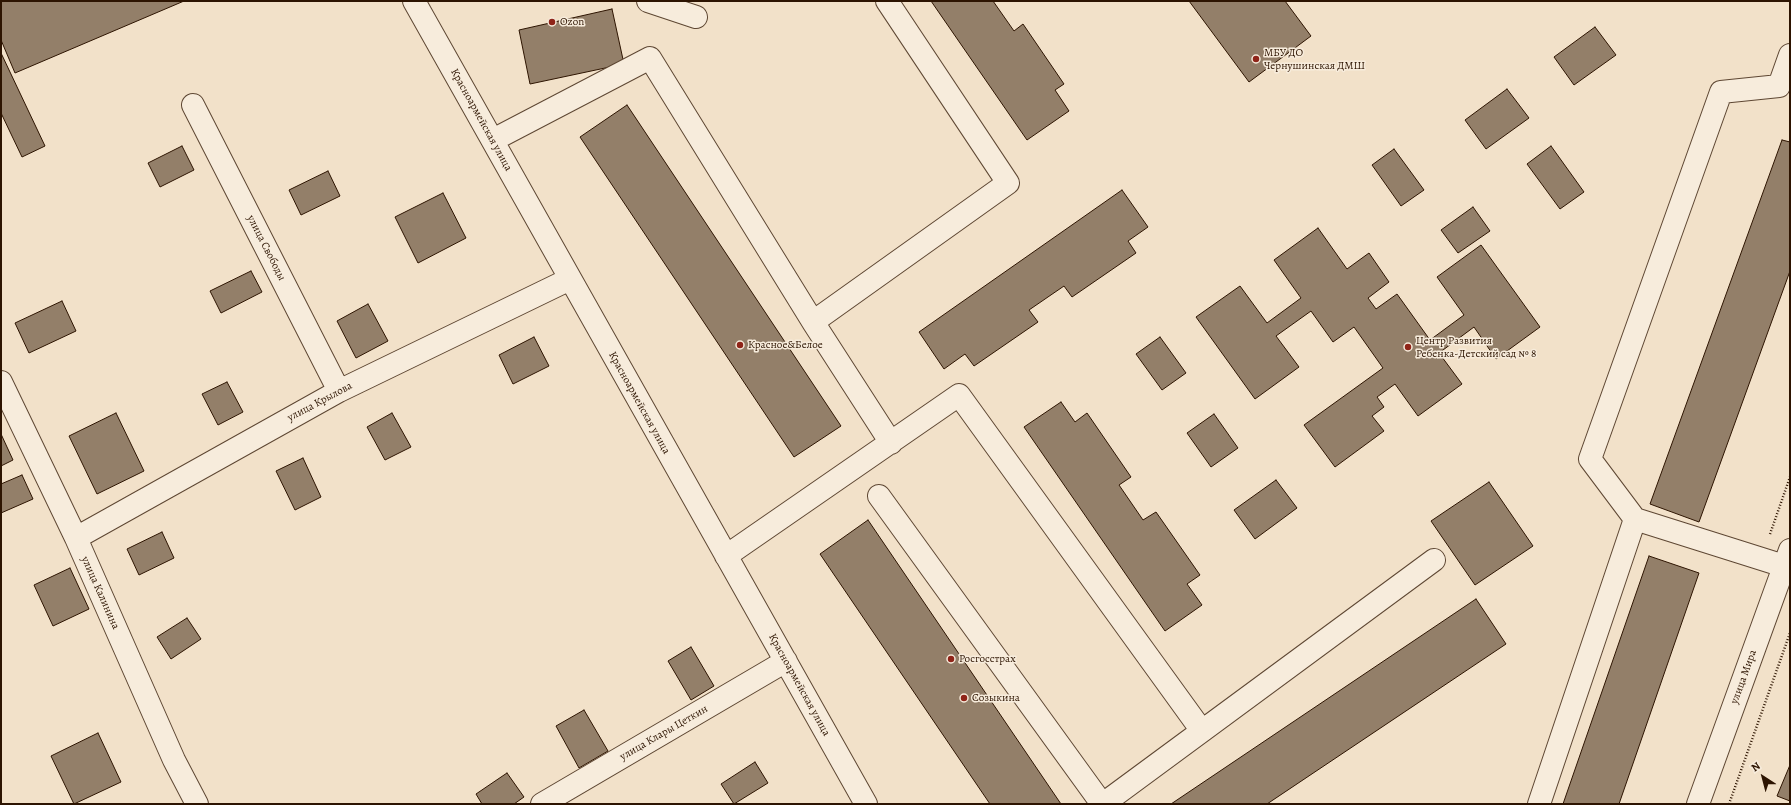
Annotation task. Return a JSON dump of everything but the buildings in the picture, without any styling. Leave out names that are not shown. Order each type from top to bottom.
[{"type":"street","points":[[648,1],[696,17]]},
{"type":"street","points":[[813,322],[1008,183],[887,1]]},
{"type":"street","name":"Красноармейская улица","points":[[423,7],[493,140],[570,279],[866,804]]},
{"type":"street","points":[[1787,558],[1635,519],[1590,458],[1721,92],[1784,88],[1790,55]]},
{"type":"street","points":[[493,140],[650,58],[813,322],[891,443]]},
{"type":"street","name":"улица Свободы","points":[[193,105],[339,391]]},
{"type":"street","name":"улица Крылова","points":[[76,538],[339,391],[570,279]]},
{"type":"street","name":"улица Калинина","points":[[1,382],[76,538],[174,760],[197,804]]},
{"type":"street","points":[[726,556],[959,395],[1202,731]]},
{"type":"street","points":[[879,496],[1102,804],[1434,560]]},
{"type":"street","points":[[1539,804],[1635,519]]},
{"type":"street","name":"улица Мира","points":[[1698,804],[1787,558]]},
{"type":"street","name":"улица Клары Цеткин","points":[[542,804],[786,661]]},
{"type":"path","points":[[1729,804],[1790,633]]},
{"type":"place","name":"Ozon","points":[[552,22]]},
{"type":"place","name":"МБУ ДО Чернушинская ДМШ","points":[[1256,59]]},
{"type":"place","name":"Красное&Белое","points":[[740,345]]},
{"type":"place","name":"Центр Развития Ребенка-Детский сад № 8","points":[[1408,347]]},
{"type":"place","name":"Росгосстрах","points":[[951,659]]},
{"type":"place","name":"Созыкина","points":[[964,698]]}]
